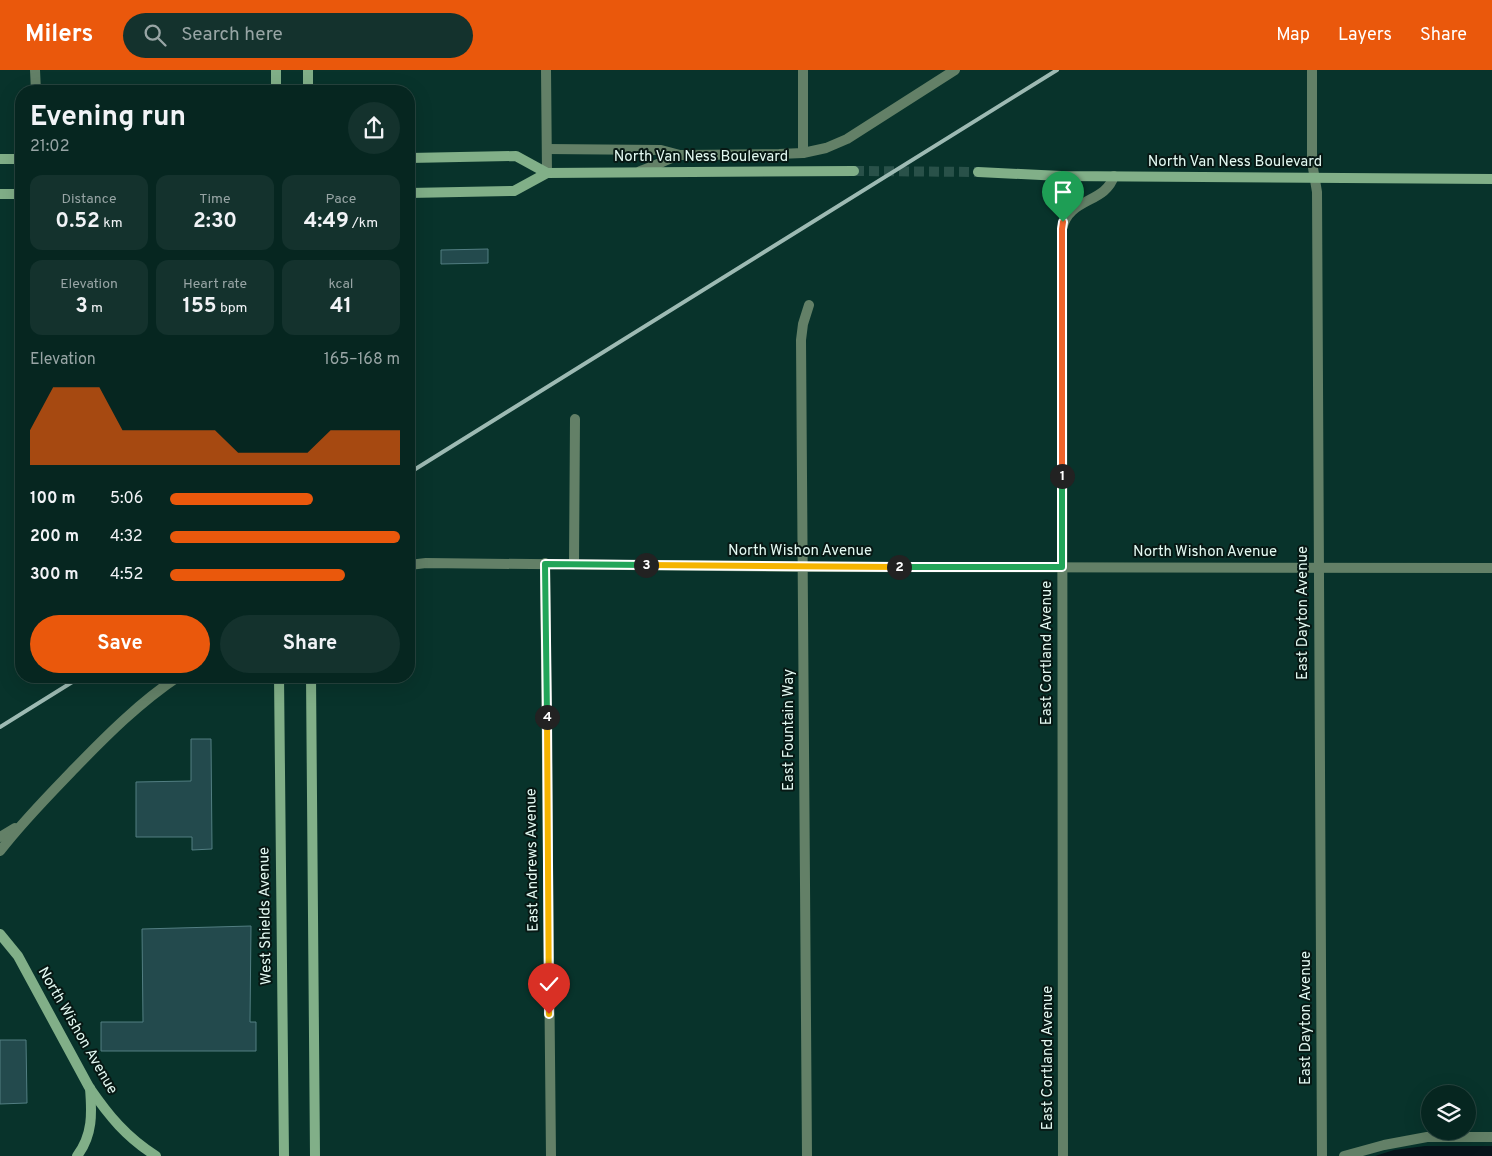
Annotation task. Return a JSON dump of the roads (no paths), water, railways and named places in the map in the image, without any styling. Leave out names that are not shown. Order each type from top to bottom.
[{"type":"main road","points":[[276,70],[276,85]]},
{"type":"main road","points":[[308,70],[308,85]]},
{"type":"main road","name":"North Van Ness Boulevard","points":[[415,158],[516,156],[547,173]]},
{"type":"main road","points":[[0,159],[15,159]]},
{"type":"main road","name":"North Van Ness Boulevard","points":[[415,193],[514,191],[547,173],[854,171]]},
{"type":"main road","name":"North Van Ness Boulevard","points":[[978,172],[1061,176],[1492,178]]},
{"type":"main road","points":[[0,194],[15,194]]},
{"type":"main road","name":"West Shields Avenue","points":[[279,683],[284,1156]]},
{"type":"main road","points":[[312,683],[315,1156]]},
{"type":"main road","name":"North Wishon Avenue","points":[[0,934],[18,956],[90,1087],[114,1121],[130,1137],[156,1156]]},
{"type":"main road","points":[[77,1156],[88,1137],[92,1115],[90,1087]]},
{"type":"street","points":[[35,70],[36,85]]},
{"type":"street","points":[[546,70],[547,173]]},
{"type":"street","points":[[802,70],[803,153]]},
{"type":"street","points":[[634,173],[647,169],[666,159],[681,156],[803,153],[826,148],[847,139],[955,70]]},
{"type":"street","name":"East Dayton Avenue","points":[[1312,70],[1312,162],[1317,192],[1322,1156]]},
{"type":"street","points":[[547,149],[661,150],[681,156]]},
{"type":"street","name":"East Cortland Avenue","points":[[1064,1156],[1062,229],[1066,216],[1093,197],[1104,193],[1111,185],[1114,176]]},
{"type":"street","name":"East Fountain Way","points":[[807,1156],[801,340],[803,324],[809,306]]},
{"type":"street","points":[[574,564],[575,419]]},
{"type":"street","name":"North Wishon Avenue","points":[[415,564],[1492,568]]},
{"type":"street","name":"East Andrews Avenue","points":[[545,564],[551,1156]]},
{"type":"street","points":[[0,851],[22,823],[112,730],[168,683]]},
{"type":"street","points":[[0,837],[22,823]]},
{"type":"street","points":[[1344,1156],[1384,1145],[1427,1137],[1492,1137]]},
{"type":"tunnel","points":[[854,171],[978,172]]},
{"type":"railway","points":[[415,469],[1057,70]]},
{"type":"railway","points":[[0,727],[71,683]]}]
